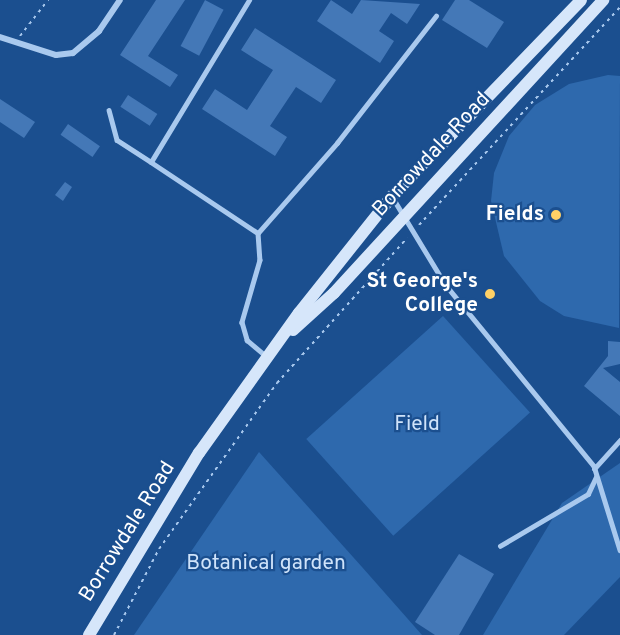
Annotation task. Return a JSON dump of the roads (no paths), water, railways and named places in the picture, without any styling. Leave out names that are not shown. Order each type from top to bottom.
[{"type":"main road","name":"Borrowdale Road","points":[[89,635],[205,444],[392,196],[581,0]]},
{"type":"main road","name":"Borrowdale Road","points":[[287,334],[334,293],[404,212],[603,0]]},
{"type":"street","points":[[0,37],[56,55],[72,53],[99,31],[120,0]]},
{"type":"lane","points":[[151,162],[249,0]]},
{"type":"lane","points":[[268,358],[247,340],[242,322],[260,260],[258,233],[436,16]]},
{"type":"lane","points":[[109,110],[117,140],[258,233]]},
{"type":"lane","points":[[392,196],[404,212],[445,284],[594,466],[620,550]]},
{"type":"lane","points":[[594,466],[620,440]]},
{"type":"lane","points":[[500,546],[588,494],[596,478],[594,466]]},
{"type":"place","name":"Fields","points":[[556,215]]},
{"type":"place","name":"St George's College","points":[[490,294]]},
{"type":"park label","name":"Field","points":[[417,425]]},
{"type":"park label","name":"Botanical garden","points":[[266,564]]}]
